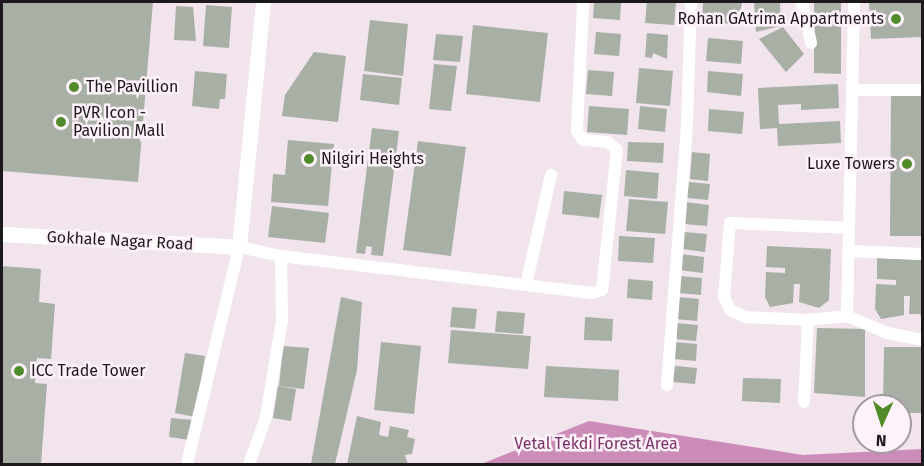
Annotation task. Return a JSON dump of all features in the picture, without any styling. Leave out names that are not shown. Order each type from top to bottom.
[{"type":"street","points":[[187,465],[239,248],[263,2]]},
{"type":"street","points":[[239,248],[280,256],[592,293],[605,285],[617,150],[608,142],[584,140],[577,131],[583,2]]},
{"type":"street","points":[[667,385],[687,123],[691,2]]},
{"type":"street","points":[[802,2],[811,43]]},
{"type":"street","points":[[848,316],[854,2]]},
{"type":"street","points":[[852,90],[922,90]]},
{"type":"street","points":[[526,285],[551,175]]},
{"type":"street","points":[[849,228],[730,223],[724,297],[730,310],[745,317],[808,320],[848,316],[887,333],[922,340]]},
{"type":"street","name":"Gokhale Nagar Road","points":[[2,234],[239,248]]},
{"type":"street","points":[[849,251],[922,254]]},
{"type":"street","points":[[249,465],[266,417],[282,320],[280,256]]},
{"type":"street","points":[[804,402],[808,320]]},
{"type":"green space","name":"Vetal Tekdi Forest Area","points":[[589,421],[803,455],[852,453],[912,454],[912,450],[922,449],[922,464],[481,464]]},
{"type":"building","name":"The Pavillion","points":[[2,2],[153,2],[138,182],[2,171]]},
{"type":"building","points":[[594,2],[621,2],[620,20],[593,18]]},
{"type":"building","points":[[647,2],[676,2],[674,25],[645,23]]},
{"type":"building","points":[[703,2],[742,2],[740,25],[702,21]]},
{"type":"building","points":[[754,2],[780,2],[781,26],[756,32]]},
{"type":"building","points":[[814,2],[841,2],[841,74],[814,73]]},
{"type":"building","name":"Rohan GAtrima Appartments","points":[[869,2],[922,2],[922,37],[871,39]]},
{"type":"building","points":[[206,5],[232,7],[229,48],[203,46]]},
{"type":"building","points":[[176,6],[193,7],[196,41],[174,40]]},
{"type":"building","points":[[370,20],[408,24],[403,76],[364,71]]},
{"type":"building","points":[[473,25],[548,33],[540,102],[466,94]]},
{"type":"building","points":[[783,27],[804,54],[786,72],[759,39]]},
{"type":"building","points":[[596,32],[621,34],[619,56],[594,54]]},
{"type":"building","points":[[647,33],[668,35],[667,59],[653,53],[652,58],[645,57]]},
{"type":"building","points":[[436,34],[463,36],[460,62],[433,60]]},
{"type":"building","points":[[708,38],[743,41],[741,64],[706,61]]},
{"type":"building","points":[[314,52],[346,56],[338,122],[282,116],[285,95]]},
{"type":"building","points":[[434,64],[457,66],[451,111],[429,109]]},
{"type":"building","points":[[639,68],[673,71],[670,106],[636,103]]},
{"type":"building","points":[[588,70],[614,72],[612,96],[586,94]]},
{"type":"building","points":[[195,71],[227,74],[225,99],[220,99],[219,109],[192,106]]},
{"type":"building","points":[[708,71],[743,74],[741,96],[707,92]]},
{"type":"building","points":[[363,74],[402,78],[399,105],[360,100]]},
{"type":"building","points":[[838,84],[839,108],[801,110],[801,104],[778,105],[779,124],[840,121],[841,143],[778,146],[777,128],[760,129],[758,88]]},
{"type":"building","name":"Luxe Towers","points":[[891,92],[922,92],[922,236],[890,236]]},
{"type":"building","points":[[589,106],[629,109],[627,135],[587,132]]},
{"type":"building","points":[[640,106],[667,109],[665,132],[638,129]]},
{"type":"building","points":[[709,109],[744,112],[742,134],[708,131]]},
{"type":"building","points":[[372,128],[399,131],[383,256],[371,255],[372,247],[366,246],[365,254],[356,253]]},
{"type":"building","name":"Nilgiri Heights","points":[[288,140],[334,144],[328,206],[271,202],[273,174],[285,175]]},
{"type":"building","points":[[418,141],[466,147],[451,256],[403,250]]},
{"type":"building","points":[[628,142],[664,143],[663,163],[627,161]]},
{"type":"building","points":[[692,152],[710,154],[708,181],[690,179]]},
{"type":"building","points":[[626,170],[659,173],[657,199],[624,196]]},
{"type":"building","points":[[689,182],[710,184],[708,200],[687,198]]},
{"type":"building","points":[[564,191],[602,195],[599,218],[562,214]]},
{"type":"building","points":[[629,199],[668,202],[665,234],[626,231]]},
{"type":"building","points":[[686,202],[709,205],[707,226],[684,224]]},
{"type":"building","points":[[272,206],[329,213],[325,243],[268,237]]},
{"type":"building","points":[[684,232],[707,234],[705,252],[682,249]]},
{"type":"building","points":[[619,236],[655,238],[653,263],[618,261]]},
{"type":"building","points":[[767,246],[831,249],[829,300],[819,308],[799,302],[800,284],[794,284],[793,303],[770,307],[765,297],[766,272],[785,273],[785,268],[766,267]]},
{"type":"building","points":[[680,254],[704,257],[703,273],[679,270]]},
{"type":"building","points":[[877,258],[922,260],[922,319],[920,314],[909,314],[910,296],[904,296],[904,315],[881,319],[875,309],[876,284],[896,285],[896,280],[877,279]]},
{"type":"building","name":"ICC Trade Tower","points":[[2,266],[41,269],[39,302],[55,304],[51,359],[37,358],[35,383],[47,384],[41,464],[2,464]]},
{"type":"building","points":[[679,276],[702,278],[701,295],[677,293]]},
{"type":"building","points":[[628,279],[653,281],[652,300],[627,298]]},
{"type":"building","points":[[341,297],[362,302],[357,370],[335,464],[311,464]]},
{"type":"building","points":[[678,297],[699,299],[697,321],[676,319]]},
{"type":"building","points":[[452,307],[477,309],[475,329],[450,327]]},
{"type":"building","points":[[497,311],[525,313],[523,334],[495,332]]},
{"type":"building","points":[[585,317],[613,319],[612,341],[584,340]]},
{"type":"building","points":[[676,323],[698,325],[696,341],[674,339]]},
{"type":"building","points":[[817,328],[865,329],[865,394],[852,394],[852,396],[814,393]]},
{"type":"building","points":[[451,330],[531,336],[528,369],[448,363]]},
{"type":"building","points":[[381,342],[421,346],[414,414],[374,410]]},
{"type":"building","points":[[675,342],[697,344],[696,361],[673,359]]},
{"type":"building","points":[[283,346],[309,348],[304,389],[279,386]]},
{"type":"building","points":[[884,347],[922,347],[922,413],[912,413],[912,394],[883,394]]},
{"type":"building","points":[[185,353],[205,356],[195,417],[175,413]]},
{"type":"building","points":[[546,366],[619,370],[618,401],[544,397]]},
{"type":"building","points":[[675,366],[697,368],[695,384],[673,382]]},
{"type":"building","points":[[743,378],[781,379],[780,403],[742,401]]},
{"type":"building","points":[[278,386],[296,389],[291,421],[273,418]]},
{"type":"building","points":[[357,416],[381,422],[379,435],[388,437],[390,426],[409,430],[407,437],[415,439],[412,454],[405,455],[408,464],[347,464]]},
{"type":"building","points":[[171,418],[193,420],[190,440],[169,437]]},
{"type":"place","name":"Rohan GAtrima Appartments","points":[[896,19]]},
{"type":"place","name":"The Pavillion","points":[[74,87]]},
{"type":"place","name":"PVR Icon - Pavilion Mall","points":[[61,122]]},
{"type":"place","name":"Nilgiri Heights","points":[[309,159]]},
{"type":"place","name":"Luxe Towers","points":[[907,164]]},
{"type":"place","name":"ICC Trade Tower","points":[[19,371]]}]
